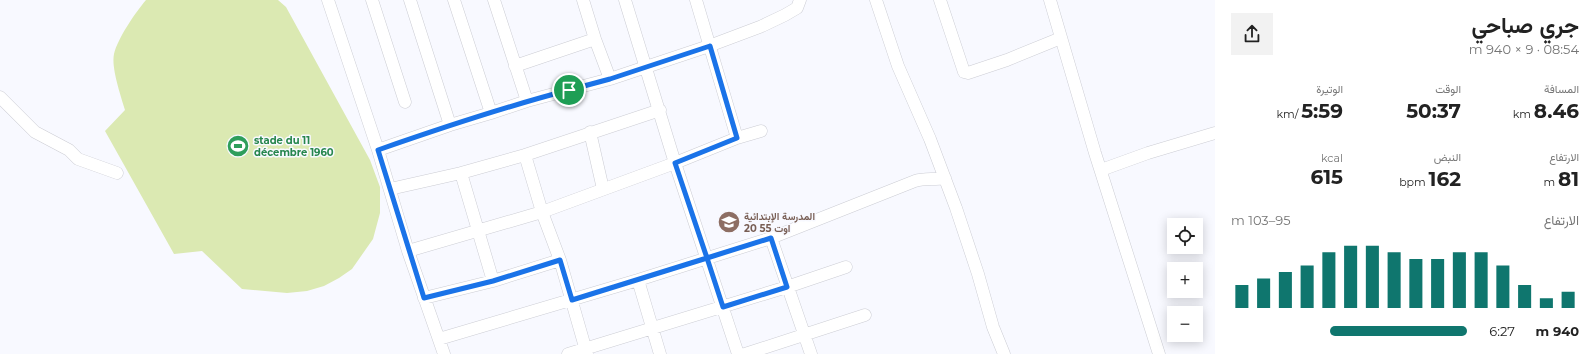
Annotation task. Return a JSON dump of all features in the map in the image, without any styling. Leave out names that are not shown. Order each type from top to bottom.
[{"type":"street","points":[[328,0],[378,150],[408,251],[444,354]]},
{"type":"street","points":[[372,0],[405,102]]},
{"type":"street","points":[[410,0],[450,124]]},
{"type":"street","points":[[454,0],[492,113]]},
{"type":"street","points":[[494,0],[527,101]]},
{"type":"street","points":[[583,0],[595,39],[610,79]]},
{"type":"street","points":[[625,0],[660,110],[675,163],[738,354]]},
{"type":"street","points":[[696,0],[737,138]]},
{"type":"street","points":[[378,150],[450,124],[647,68],[710,46],[785,16],[796,8],[800,0]]},
{"type":"street","points":[[876,0],[898,66],[930,139],[945,178],[978,274],[993,328],[1004,354]]},
{"type":"street","points":[[940,0],[964,72],[968,73],[1007,60],[1061,38]]},
{"type":"street","points":[[1050,0],[1101,170],[1159,354]]},
{"type":"street","points":[[515,66],[595,39]]},
{"type":"street","points":[[0,97],[35,132],[69,150],[78,159],[117,173]]},
{"type":"street","points":[[390,189],[461,173],[525,155],[590,132],[660,110]]},
{"type":"street","points":[[408,251],[542,212],[675,163],[737,138],[761,131]]},
{"type":"street","points":[[590,132],[603,189]]},
{"type":"street","points":[[1101,170],[1148,153],[1215,133]]},
{"type":"street","points":[[525,155],[542,212],[560,260],[586,351]]},
{"type":"street","points":[[461,173],[493,281]]},
{"type":"street","points":[[439,339],[638,280],[771,238],[924,179],[935,180],[945,178]]},
{"type":"street","points":[[771,238],[811,354]]},
{"type":"street","points":[[424,298],[493,281],[560,260]]},
{"type":"street","points":[[568,354],[586,351],[652,328],[787,287],[846,267]]},
{"type":"street","points":[[638,280],[660,354]]},
{"type":"street","points":[[745,354],[865,315]]},
{"type":"green space","name":"stade du 11 décembre 1960","points":[[146,0],[278,0],[286,7],[370,160],[380,187],[380,213],[373,239],[352,269],[324,286],[307,291],[287,293],[242,289],[202,251],[174,254],[105,131],[125,110],[115,74],[113,60],[114,54],[127,26]]},
{"type":"place","name":"stade du 11 décembre 1960","points":[[238,146]]},
{"type":"place","name":"المدرسة الإبتدائية 20 اوت 55","points":[[729,222]]},
{"type":"route","points":[[569,90],[450,124],[378,150],[408,251],[424,298],[493,281],[560,260],[572,300],[707,258],[723,307],[787,287],[771,238],[707,258],[675,163],[737,138],[710,46],[647,68],[569,90]]}]
